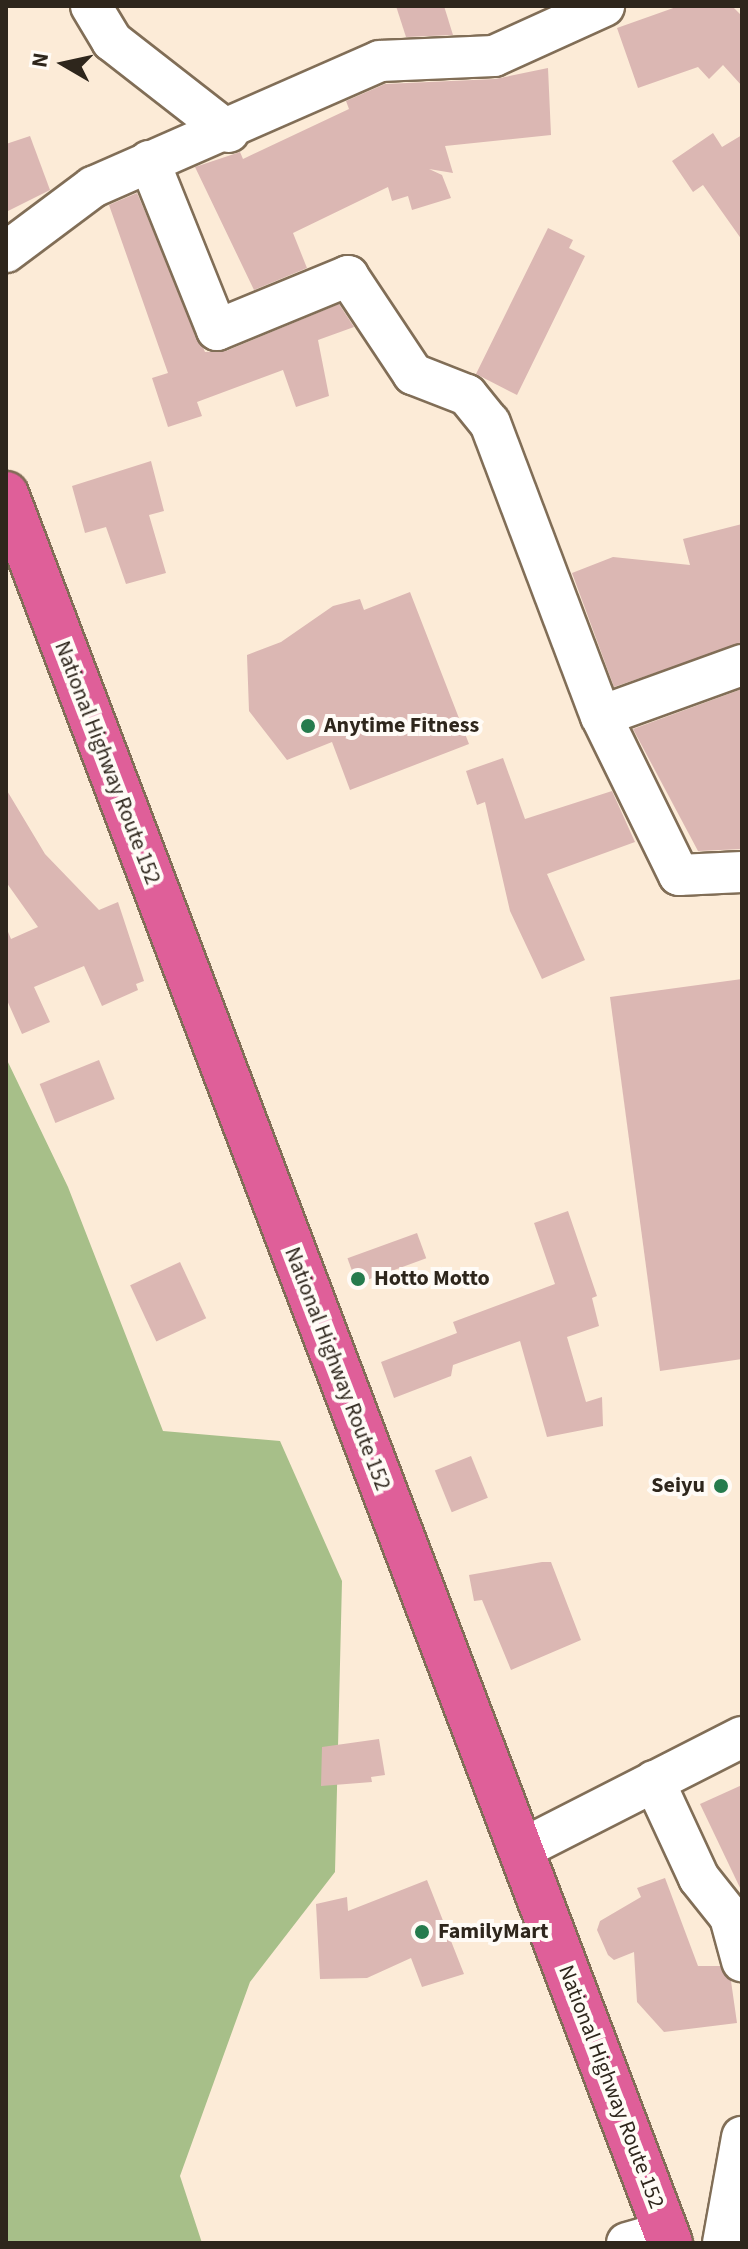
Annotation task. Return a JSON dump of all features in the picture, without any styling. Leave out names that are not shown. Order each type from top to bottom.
[{"type":"highway","name":"National Highway Route 152","points":[[6,494],[522,1849],[654,2239]]},
{"type":"street","points":[[91,6],[112,41],[229,132]]},
{"type":"street","points":[[6,252],[93,187],[149,161],[229,132],[380,61],[494,56],[604,6]]},
{"type":"street","points":[[149,161],[217,330],[348,276],[413,374],[467,395],[490,423],[601,716],[679,875],[742,872]]},
{"type":"street","points":[[601,716],[742,665]]},
{"type":"street","points":[[522,1849],[742,1737]]},
{"type":"street","points":[[654,1781],[699,1878],[730,1917],[742,1961]]},
{"type":"street","points":[[723,2243],[742,2137]]},
{"type":"green space","points":[[6,1058],[68,1187],[163,1431],[280,1441],[342,1581],[335,1872],[250,1982],[180,2176],[202,2243],[6,2243]]},
{"type":"building","points":[[396,6],[444,6],[453,35],[406,37]]},
{"type":"building","points":[[679,6],[732,6],[742,16],[742,86],[723,65],[709,79],[698,67],[638,88],[617,28]]},
{"type":"building","points":[[548,68],[551,135],[445,146],[453,173],[429,169],[442,175],[451,198],[412,210],[408,196],[392,201],[388,187],[293,233],[307,268],[254,290],[195,167],[240,152],[243,159],[349,109],[346,101],[385,84],[495,79]]},
{"type":"building","points":[[713,133],[722,147],[742,135],[742,240],[703,185],[693,192],[672,161]]},
{"type":"building","points":[[30,136],[50,190],[6,212],[6,144]]},
{"type":"building","points":[[137,193],[205,352],[226,351],[339,304],[354,327],[318,340],[329,396],[296,407],[283,370],[197,402],[202,416],[168,427],[152,378],[168,373],[109,205]]},
{"type":"building","points":[[548,228],[573,240],[569,248],[585,256],[517,395],[476,374]]},
{"type":"building","points":[[151,461],[164,511],[149,515],[166,573],[126,584],[106,527],[85,533],[72,486]]},
{"type":"building","points":[[742,524],[742,643],[614,687],[572,573],[613,557],[690,565],[683,539]]},
{"type":"building","points":[[410,592],[469,744],[350,790],[332,742],[287,760],[249,711],[247,655],[281,642],[333,606],[360,599],[364,610]]},
{"type":"building","points":[[742,689],[742,849],[698,851],[633,729]]},
{"type":"building","points":[[503,758],[525,819],[612,791],[635,842],[547,874],[585,960],[542,979],[510,911],[485,802],[477,805],[466,771]]},
{"type":"building","points":[[6,789],[45,854],[99,910],[118,902],[144,981],[136,984],[138,990],[102,1006],[84,966],[34,987],[50,1022],[22,1034],[6,998],[6,927],[11,939],[38,927],[6,882]]},
{"type":"building","points":[[742,979],[742,1359],[660,1371],[610,997]]},
{"type":"building","points":[[99,1060],[115,1099],[55,1123],[40,1084]]},
{"type":"building","points":[[568,1211],[597,1296],[592,1298],[599,1326],[567,1337],[586,1402],[602,1397],[603,1426],[547,1437],[520,1341],[453,1365],[451,1376],[394,1398],[381,1362],[457,1333],[453,1322],[555,1284],[534,1223]]},
{"type":"building","points":[[417,1233],[426,1258],[357,1284],[347,1258]]},
{"type":"building","points":[[180,1262],[206,1318],[156,1341],[130,1285]]},
{"type":"building","points":[[471,1456],[488,1498],[452,1512],[435,1471]]},
{"type":"building","points":[[551,1562],[581,1640],[511,1670],[482,1600],[474,1601],[469,1575]]},
{"type":"building","points":[[379,1739],[385,1775],[371,1777],[372,1782],[321,1786],[322,1747]]},
{"type":"building","points":[[742,1785],[742,1892],[700,1804]]},
{"type":"building","points":[[665,1878],[698,1966],[720,1966],[731,1981],[737,2023],[664,2032],[637,2002],[634,1952],[614,1960],[608,1955],[597,1930],[600,1921],[641,1897],[637,1888]]},
{"type":"building","points":[[427,1880],[464,1974],[422,1987],[411,1958],[367,1978],[320,1979],[316,1904],[347,1897],[348,1911]]},
{"type":"place","name":"Anytime Fitness","points":[[308,726]]},
{"type":"place","name":"Hotto Motto","points":[[358,1279]]},
{"type":"place","name":"Seiyu","points":[[721,1486]]},
{"type":"place","name":"FamilyMart","points":[[422,1932]]}]
